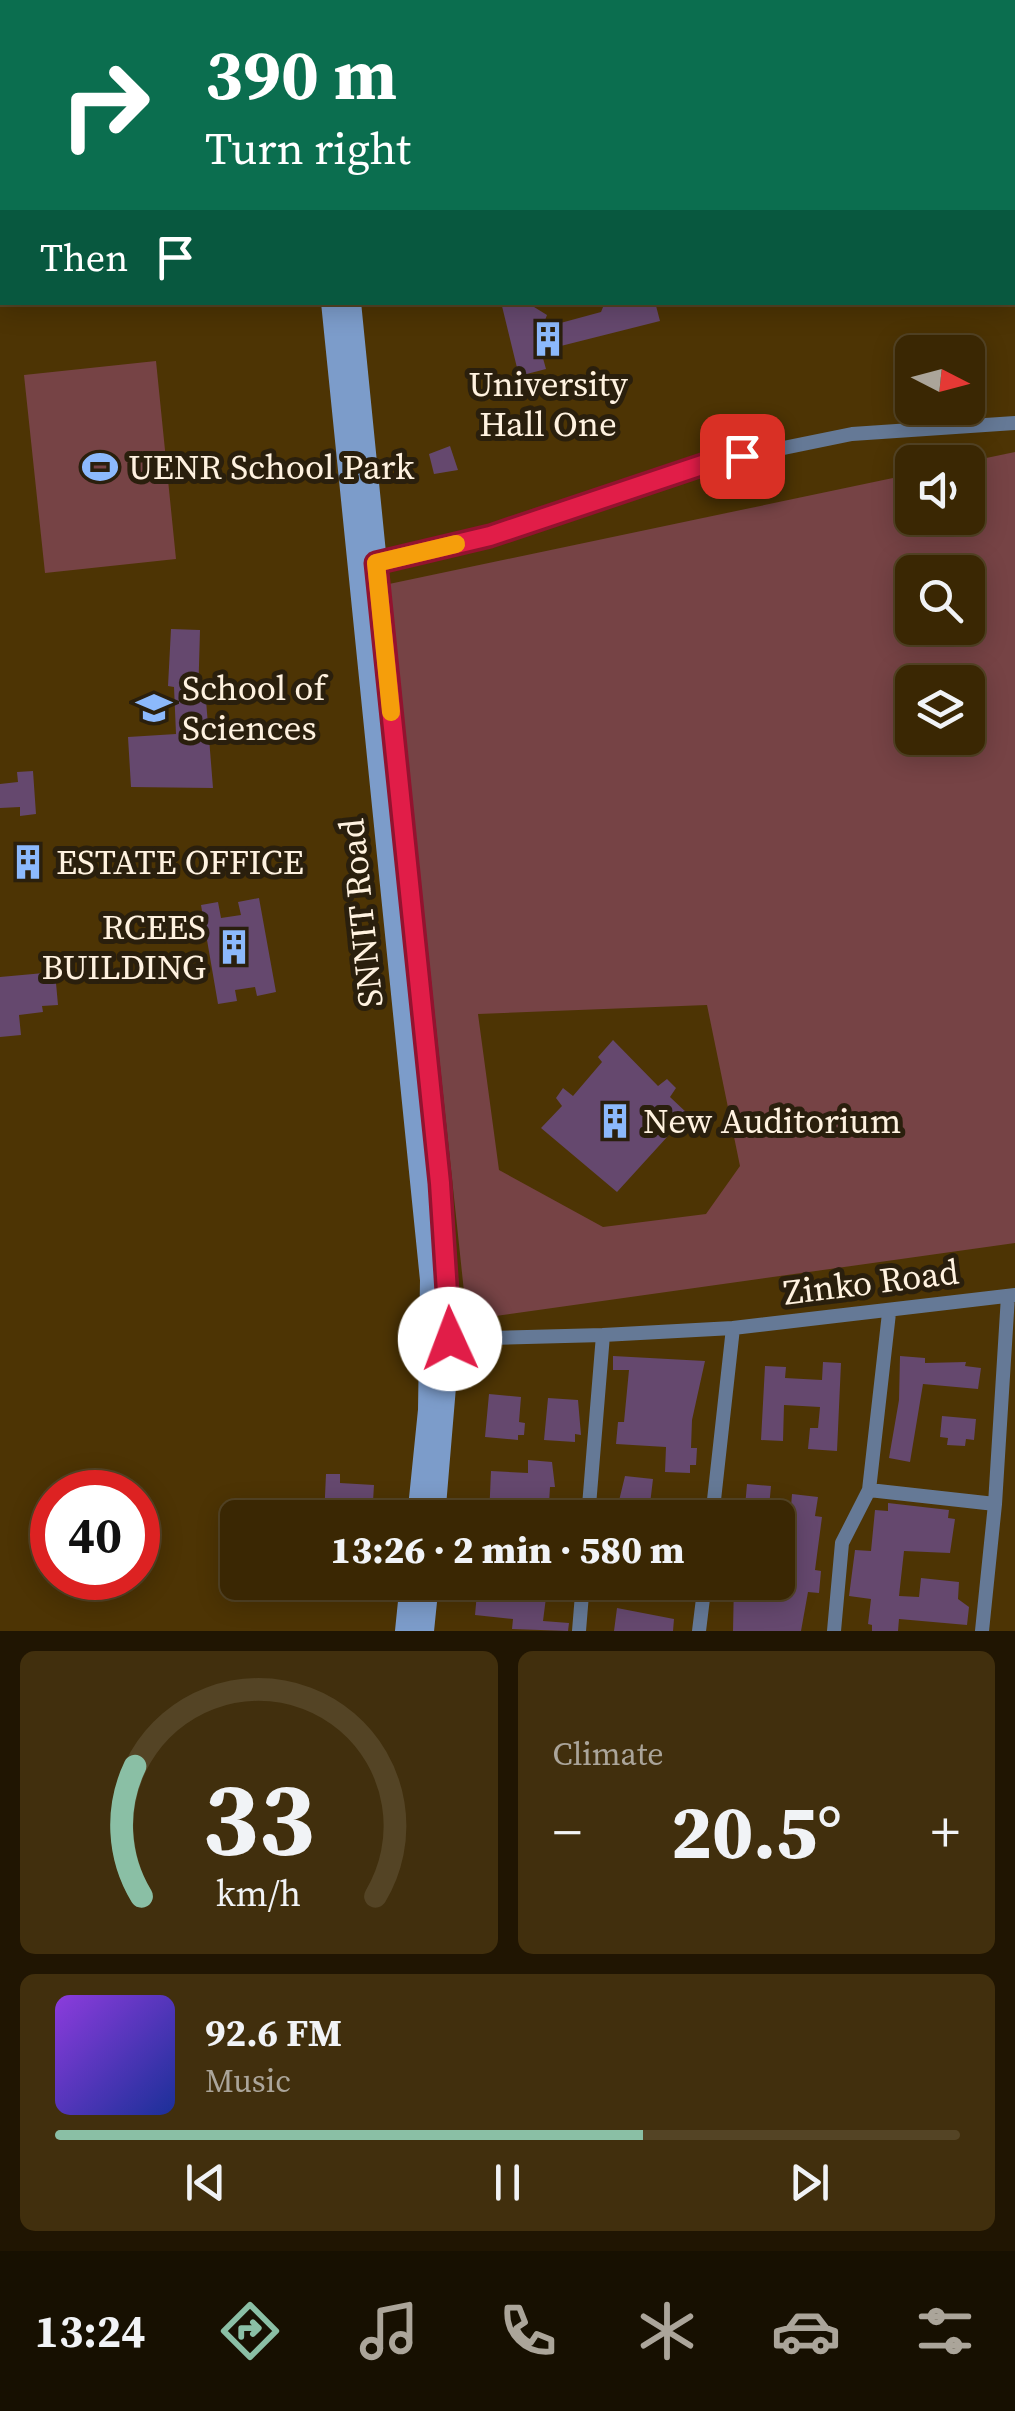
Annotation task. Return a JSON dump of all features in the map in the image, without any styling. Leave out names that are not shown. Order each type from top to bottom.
[{"type":"street","name":"SNNIT Road","points":[[331,305],[440,1183],[450,1339],[437,1500]]},
{"type":"street","name":"SNNIT Road","points":[[351,305],[376,563],[386,759]]},
{"type":"street","points":[[376,563],[502,532],[705,464],[852,434],[1015,422]]},
{"type":"street","name":"SNNIT Road","points":[[389,785],[430,1280],[428,1410],[419,1500]]},
{"type":"street","points":[[982,1631],[1011,1295]]},
{"type":"street","name":"Zinko Road","points":[[450,1339],[733,1328],[889,1313],[1011,1295]]},
{"type":"street","points":[[834,1631],[842,1542],[869,1490],[889,1313]]},
{"type":"street","points":[[714,1500],[733,1328]]},
{"type":"street","points":[[589,1500],[603,1335]]},
{"type":"street","points":[[869,1490],[995,1504]]},
{"type":"street","points":[[405,1631],[408,1600]]},
{"type":"street","points":[[424,1631],[427,1600]]},
{"type":"street","points":[[579,1631],[582,1600]]},
{"type":"street","points":[[699,1631],[703,1600]]},
{"type":"shaded area","name":"UENR School Park","points":[[156,361],[176,559],[45,573],[24,375]]},
{"type":"shaded area","points":[[1015,452],[1015,1243],[467,1320],[389,584],[895,478],[895,535],[985,535],[985,458]],"holes":[[[707,1005],[740,1166],[706,1214],[603,1227],[499,1170],[478,1014]]]},
{"type":"building","name":"University Hall One","points":[[502,305],[531,305],[547,315],[542,328],[601,312],[604,305],[656,305],[660,321],[541,351],[546,369],[519,376]]},
{"type":"building","points":[[450,446],[458,470],[434,474],[429,454]]},
{"type":"building","points":[[171,629],[200,630],[198,700],[206,700],[213,788],[131,787],[128,737],[176,734],[174,687],[168,686]]},
{"type":"building","points":[[33,771],[36,814],[20,816],[20,807],[0,808],[0,784],[18,782],[17,772]]},
{"type":"building","name":"ESTATE OFFICE","points":[[34,851],[39,872],[19,874],[17,852]]},
{"type":"building","name":"RCEES BUILDING","points":[[259,898],[276,992],[257,996],[255,987],[235,990],[237,1001],[218,1004],[201,905],[218,902],[221,918],[241,915],[238,902]]},
{"type":"building","points":[[55,972],[58,1005],[42,1006],[43,1012],[19,1015],[21,1035],[0,1037],[0,977]]},
{"type":"building","name":"New Auditorium","points":[[613,1040],[658,1086],[667,1079],[676,1088],[670,1097],[688,1114],[617,1192],[541,1128],[562,1106],[556,1098],[563,1088],[573,1096],[602,1062],[598,1057]]},
{"type":"building","points":[[613,1356],[705,1361],[692,1420],[691,1448],[697,1448],[696,1465],[690,1465],[690,1473],[665,1472],[666,1447],[616,1444],[618,1422],[624,1422],[629,1370],[613,1370]]},
{"type":"building","points":[[900,1356],[925,1358],[925,1363],[966,1362],[965,1366],[981,1368],[978,1389],[923,1384],[910,1462],[889,1458],[899,1400]]},
{"type":"building","points":[[823,1362],[841,1363],[837,1451],[808,1449],[810,1428],[818,1428],[820,1407],[784,1405],[783,1441],[761,1440],[765,1366],[786,1367],[785,1378],[822,1380]]},
{"type":"building","points":[[489,1394],[521,1397],[519,1422],[525,1423],[524,1435],[518,1435],[518,1440],[485,1437]]},
{"type":"building","points":[[548,1398],[578,1400],[581,1435],[575,1434],[575,1442],[544,1440]]},
{"type":"building","points":[[942,1416],[976,1419],[974,1440],[966,1439],[965,1446],[947,1445],[948,1438],[940,1437]]},
{"type":"building","points":[[528,1460],[552,1462],[555,1487],[550,1487],[549,1500],[490,1500],[491,1471],[528,1473]]},
{"type":"building","points":[[326,1474],[340,1474],[340,1483],[374,1485],[373,1500],[325,1500]]},
{"type":"building","points":[[625,1476],[653,1479],[650,1500],[619,1500]]},
{"type":"building","points":[[747,1484],[771,1486],[770,1500],[746,1500]]},
{"type":"building","points":[[792,1494],[818,1497],[815,1516],[822,1517],[815,1570],[821,1571],[819,1593],[808,1592],[801,1631],[733,1631],[734,1600],[795,1600],[795,1500],[792,1500]]},
{"type":"building","points":[[888,1503],[949,1510],[948,1518],[955,1519],[950,1553],[904,1551],[899,1596],[919,1597],[921,1578],[959,1582],[958,1599],[969,1607],[967,1625],[899,1619],[898,1631],[872,1631],[868,1624],[871,1599],[849,1596],[855,1550],[871,1551],[875,1510],[888,1511]]},
{"type":"building","points":[[476,1600],[546,1600],[543,1621],[569,1623],[568,1631],[512,1629],[513,1619],[475,1615]]},
{"type":"building","points":[[617,1608],[674,1619],[673,1631],[614,1631]]},
{"type":"slow traffic","points":[[391,712],[376,563],[456,544]]},
{"type":"place","name":"University Hall One","points":[[548,339]]},
{"type":"place","name":"UENR School Park","points":[[100,467]]},
{"type":"place","name":"School of Sciences","points":[[154,708]]},
{"type":"place","name":"ESTATE OFFICE","points":[[28,862]]},
{"type":"place","name":"RCEES BUILDING","points":[[234,947]]},
{"type":"place","name":"New Auditorium","points":[[615,1121]]},
{"type":"route","points":[[450,1339],[440,1183],[376,563],[490,536],[705,464],[742,456]]}]
